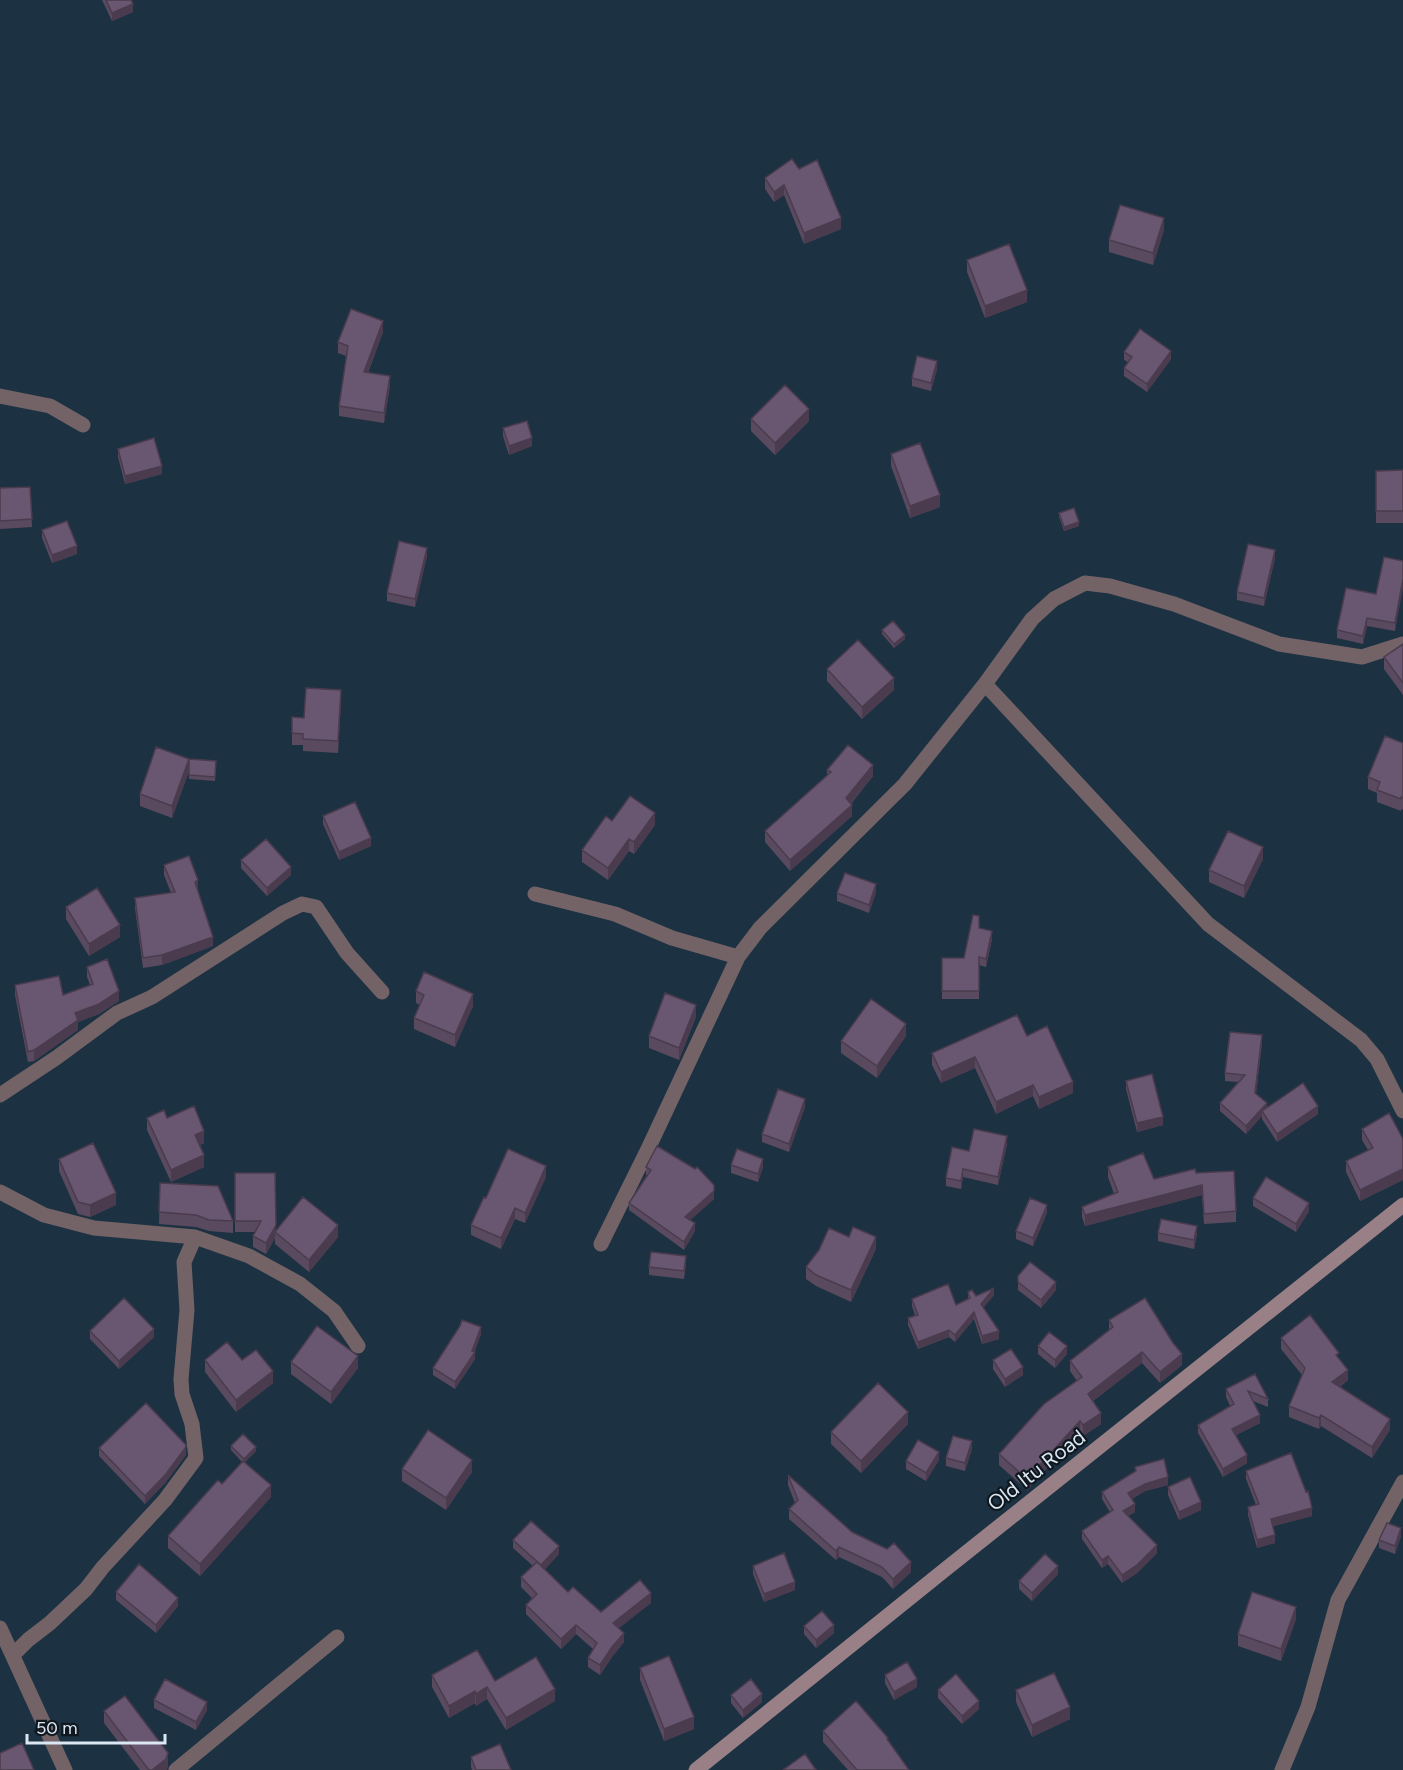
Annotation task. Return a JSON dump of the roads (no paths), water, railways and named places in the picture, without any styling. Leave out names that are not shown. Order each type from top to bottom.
[{"type":"street","points":[[0,396],[50,406],[83,424]]},
{"type":"street","points":[[601,1244],[738,957],[759,928],[905,784],[985,684],[1032,619],[1054,599],[1085,583],[1110,586],[1174,604],[1280,644],[1362,657],[1403,644]]},
{"type":"street","points":[[985,684],[1208,924],[1361,1040],[1377,1059],[1403,1111]]},
{"type":"street","points":[[535,894],[615,914],[672,938],[738,957]]},
{"type":"street","points":[[0,1095],[56,1058],[117,1013],[152,998],[283,913],[302,904],[316,908],[347,953],[382,992]]},
{"type":"street","points":[[0,1192],[44,1215],[94,1228],[195,1237],[249,1256],[300,1284],[334,1311],[358,1346]]},
{"type":"street","name":"Old Itu Road","points":[[696,1770],[1403,1205]]},
{"type":"street","points":[[13,1655],[86,1589],[103,1567],[165,1500],[196,1458],[192,1424],[182,1394],[181,1379],[187,1310],[184,1262],[195,1237]]},
{"type":"street","points":[[1282,1770],[1308,1707],[1338,1600],[1403,1482]]},
{"type":"street","points":[[0,1628],[65,1770]]},
{"type":"street","points":[[176,1770],[337,1637]]}]
